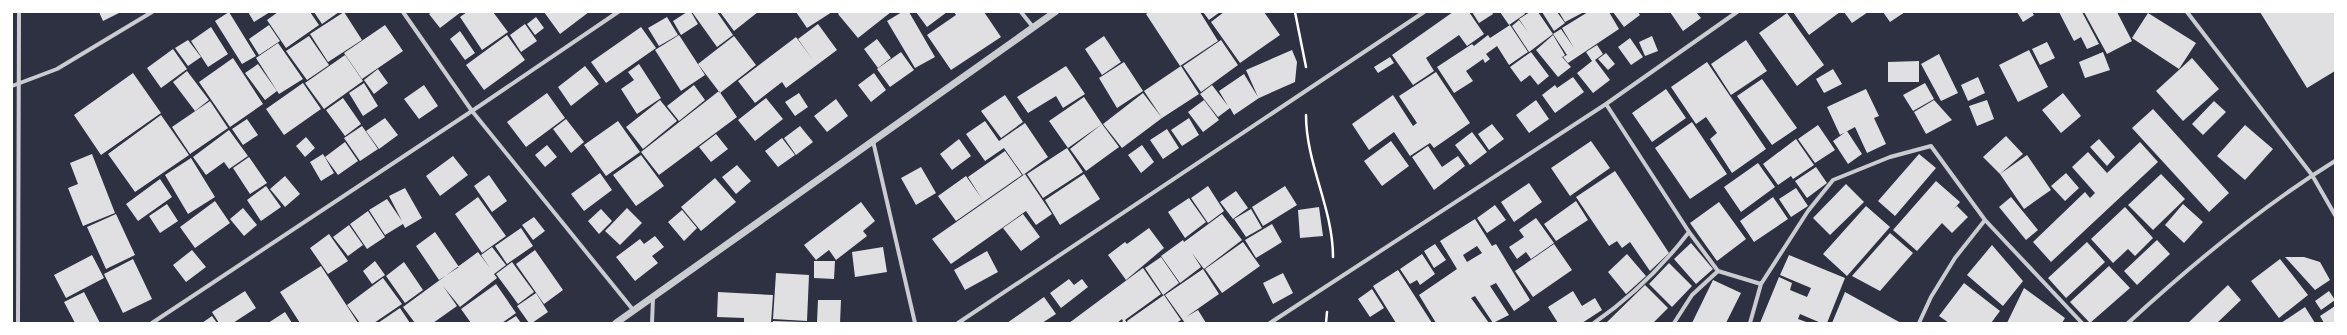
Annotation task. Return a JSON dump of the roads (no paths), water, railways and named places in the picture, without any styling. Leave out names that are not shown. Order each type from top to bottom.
[{"type":"street","points":[[18,323],[20,12]]},
{"type":"street","points":[[12,86],[57,69],[152,12]]},
{"type":"street","points":[[403,12],[472,111],[634,311]]},
{"type":"street","points":[[152,323],[472,111],[618,12]]},
{"type":"street","points":[[1021,12],[1032,27]]},
{"type":"street","points":[[616,323],[1055,12]]},
{"type":"street","points":[[958,323],[1424,12]]},
{"type":"street","points":[[1270,323],[1606,104],[1737,12]]},
{"type":"street","points":[[2187,12],[2312,175],[2335,215]]},
{"type":"street","points":[[1606,104],[1689,232],[1718,271],[1761,284]]},
{"type":"street","points":[[873,141],[915,323]]},
{"type":"street","points":[[1750,323],[1761,284],[1808,211],[1833,180],[1896,156],[1931,146],[1985,220],[2082,323]]},
{"type":"street","points":[[2128,323],[2232,236],[2312,175],[2335,161]]},
{"type":"street","points":[[1919,323],[1931,298],[1955,258],[1985,220]]},
{"type":"street","points":[[1594,323],[1616,308],[1671,256],[1689,232]]},
{"type":"street","points":[[1674,323],[1692,295],[1718,271]]},
{"type":"street","points":[[652,323],[653,298]]}]
